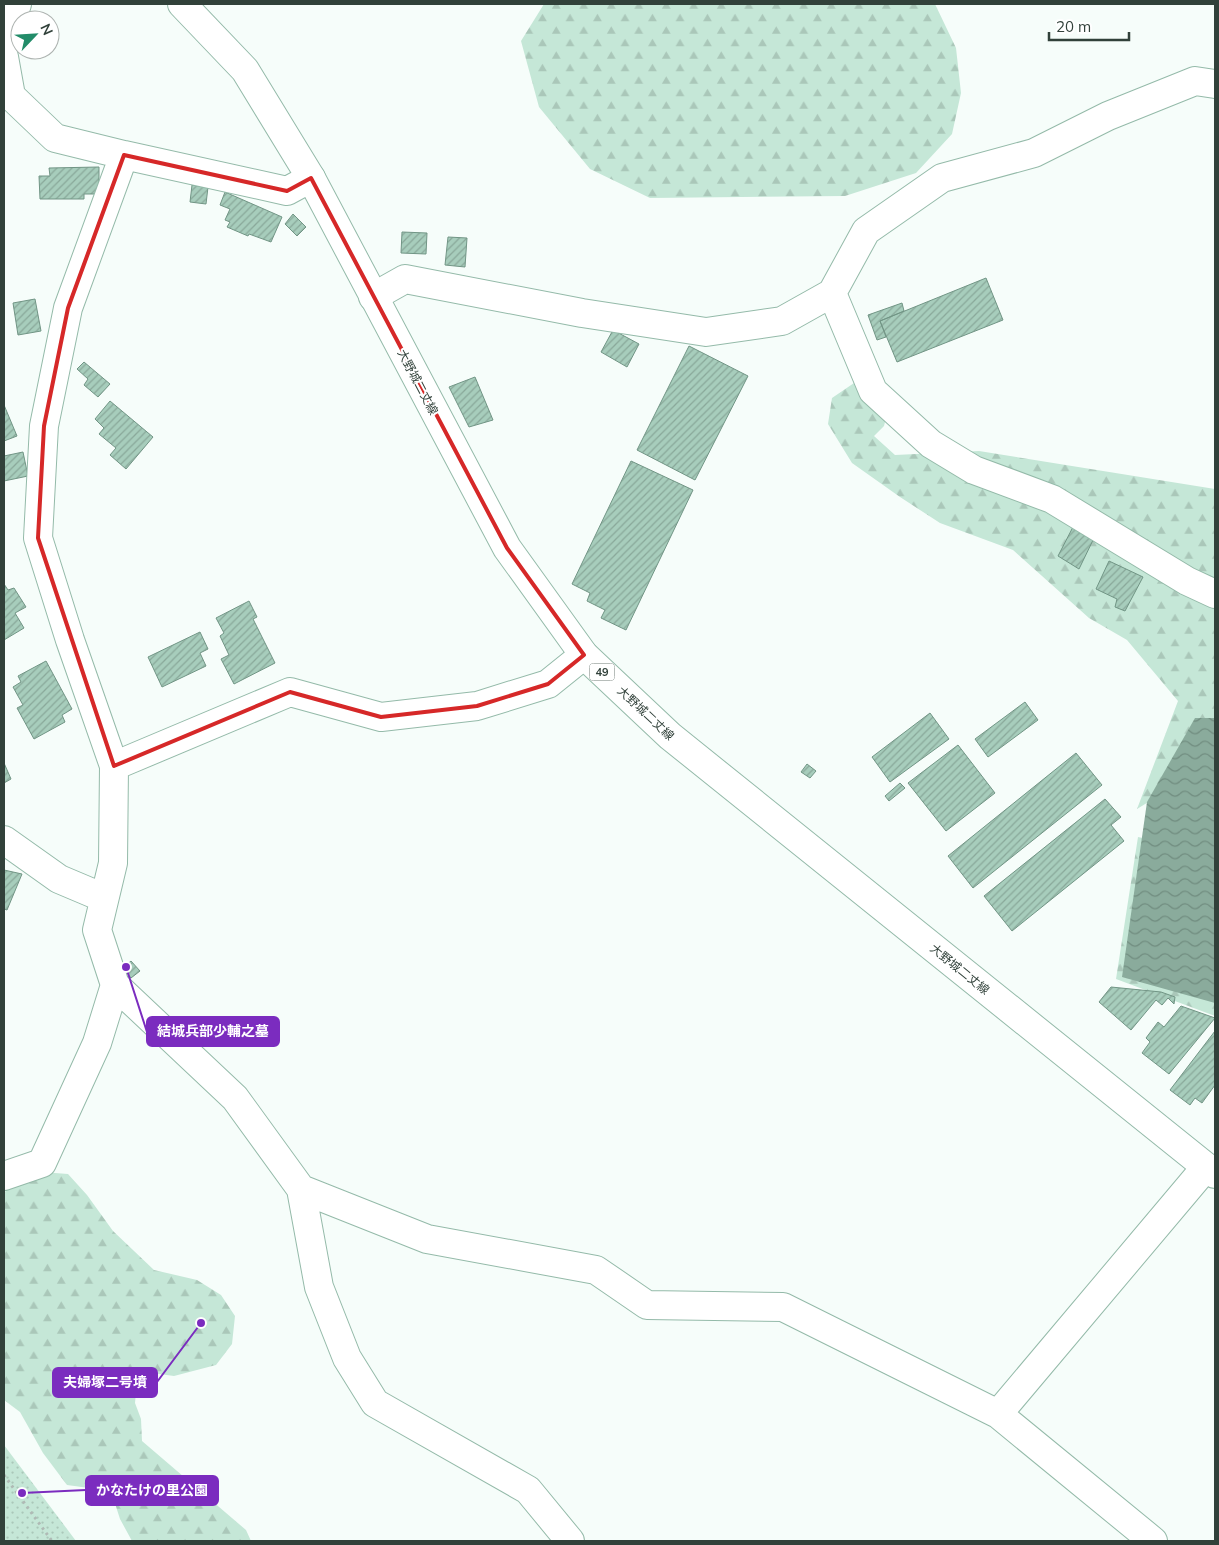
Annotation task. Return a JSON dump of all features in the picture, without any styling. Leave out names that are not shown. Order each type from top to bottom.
[{"type":"street","points":[[4,41],[16,4]]},
{"type":"street","name":"大野城二丈線","points":[[182,4],[245,70],[311,178],[506,548],[584,655],[670,736],[1210,1170]]},
{"type":"street","points":[[4,57],[11,96],[55,138],[287,191],[311,178]]},
{"type":"street","points":[[373,298],[404,279],[582,312],[706,332],[782,321],[832,293],[866,231],[942,178],[1034,153],[1108,116],[1195,81],[1215,84]]},
{"type":"street","points":[[124,155],[68,308],[44,426],[38,538],[70,640],[114,766],[113,863],[98,930],[116,985],[235,1098],[301,1189],[319,1287],[347,1358],[375,1403],[528,1490],[570,1541]]},
{"type":"street","points":[[832,293],[873,390],[931,444],[974,470],[1052,499],[1187,581],[1215,594]]},
{"type":"street","points":[[114,766],[290,692],[381,717],[476,706],[548,684],[584,655]]},
{"type":"street","points":[[8,848],[59,879],[104,898]]},
{"type":"street","points":[[4,1176],[42,1163],[97,1043],[116,985]]},
{"type":"street","points":[[998,1414],[1210,1170]]},
{"type":"street","points":[[301,1189],[428,1239],[596,1270],[647,1305],[783,1308],[998,1414],[1153,1541]]},
{"type":"path","points":[[4,1475],[52,1541]]},
{"type":"highlighted area","points":[[124,155],[287,191],[311,178],[507,548],[584,655],[548,684],[477,706],[381,717],[290,692],[114,766],[38,538],[44,426],[68,308]]},
{"type":"green space","points":[[544,4],[935,4],[956,48],[961,93],[952,134],[916,173],[845,196],[650,198],[590,169],[539,107],[521,41]]},
{"type":"green space","points":[[857,381],[891,398],[884,426],[874,436],[895,455],[979,451],[1215,489],[1215,728],[1163,793],[1137,809],[1178,701],[1127,640],[1089,618],[1013,550],[940,523],[852,463],[828,424],[832,398]]},
{"type":"green space","points":[[1138,837],[1157,841],[1215,956],[1215,1016],[1116,979]]},
{"type":"green space","points":[[42,1172],[68,1174],[87,1195],[113,1231],[154,1270],[197,1280],[221,1295],[235,1316],[232,1344],[216,1365],[174,1376],[152,1373],[137,1382],[135,1403],[141,1419],[142,1441],[246,1530],[251,1541],[132,1541],[120,1519],[111,1491],[67,1485],[43,1453],[20,1412],[4,1400],[4,1193],[15,1181]]},
{"type":"green space","points":[[4,1445],[76,1541],[4,1541]]},
{"type":"water","points":[[1195,718],[1215,718],[1215,1003],[1122,977],[1147,802]]},
{"type":"building","points":[[99,167],[99,194],[84,194],[84,199],[40,199],[39,176],[50,176],[49,168]]},
{"type":"building","points":[[192,185],[208,187],[206,204],[190,202]]},
{"type":"building","points":[[225,192],[282,217],[271,242],[249,234],[248,236],[227,227],[230,222],[225,220],[230,209],[220,205]]},
{"type":"building","points":[[293,214],[306,227],[297,236],[285,224]]},
{"type":"building","points":[[402,232],[427,233],[426,254],[401,253]]},
{"type":"building","points":[[448,237],[467,238],[465,267],[445,265]]},
{"type":"building","points":[[986,278],[1003,320],[897,362],[880,321]]},
{"type":"building","points":[[35,299],[41,331],[18,335],[13,303]]},
{"type":"building","points":[[902,303],[904,311],[880,321],[886,337],[877,340],[868,315]]},
{"type":"building","points":[[613,330],[639,344],[627,367],[601,352]]},
{"type":"building","points":[[689,346],[748,376],[695,480],[637,450]]},
{"type":"building","points":[[84,362],[110,384],[98,397],[84,385],[88,379],[77,369]]},
{"type":"building","points":[[475,377],[493,420],[469,427],[449,387]]},
{"type":"building","points":[[110,401],[153,437],[126,469],[110,455],[116,448],[99,434],[104,428],[95,419]]},
{"type":"building","points":[[4,405],[17,436],[4,441]]},
{"type":"building","points":[[23,452],[28,476],[4,481],[4,456]]},
{"type":"building","points":[[631,461],[693,490],[626,630],[601,618],[605,610],[587,601],[590,593],[572,584]]},
{"type":"building","points":[[1074,525],[1095,536],[1079,569],[1058,556]]},
{"type":"building","points":[[1109,561],[1143,577],[1125,611],[1115,607],[1117,599],[1096,589]]},
{"type":"building","points":[[4,584],[8,590],[14,588],[26,607],[15,613],[24,628],[4,640]]},
{"type":"building","points":[[249,601],[257,617],[253,619],[275,663],[234,684],[221,659],[229,655],[220,636],[224,633],[216,618]]},
{"type":"building","points":[[200,632],[208,649],[200,653],[206,666],[162,687],[148,657]]},
{"type":"building","points":[[46,661],[72,709],[62,715],[65,722],[34,739],[17,708],[23,705],[13,687],[21,682],[18,676]]},
{"type":"building","points":[[1025,702],[1038,720],[988,757],[975,739]]},
{"type":"building","points":[[930,713],[949,739],[890,782],[872,757]]},
{"type":"building","points":[[958,745],[995,793],[946,831],[908,783]]},
{"type":"building","points":[[1076,753],[1102,785],[973,888],[948,856]]},
{"type":"building","points":[[4,763],[11,779],[4,783]]},
{"type":"building","points":[[807,764],[816,771],[810,778],[801,772]]},
{"type":"building","points":[[900,783],[905,788],[889,801],[885,796]]},
{"type":"building","points":[[1105,799],[1121,817],[1111,825],[1124,841],[1012,931],[984,896]]},
{"type":"building","points":[[4,870],[22,874],[7,910],[4,909]]},
{"type":"building","points":[[131,961],[140,971],[131,978],[123,968]]},
{"type":"building","points":[[1111,987],[1161,992],[1175,997],[1174,1004],[1168,998],[1162,1005],[1156,1000],[1131,1030],[1099,1002]]},
{"type":"building","points":[[1181,1006],[1215,1018],[1169,1074],[1142,1053],[1150,1042],[1146,1038],[1158,1022],[1164,1027]]},
{"type":"building","points":[[1215,1031],[1215,1085],[1202,1103],[1195,1098],[1190,1105],[1170,1090]]},
{"type":"place","name":"結城兵部少輔之墓","points":[[126,967]]},
{"type":"place","name":"夫婦塚二号墳","points":[[201,1323]]},
{"type":"place","name":"かなたけの里公園","points":[[22,1493]]}]
